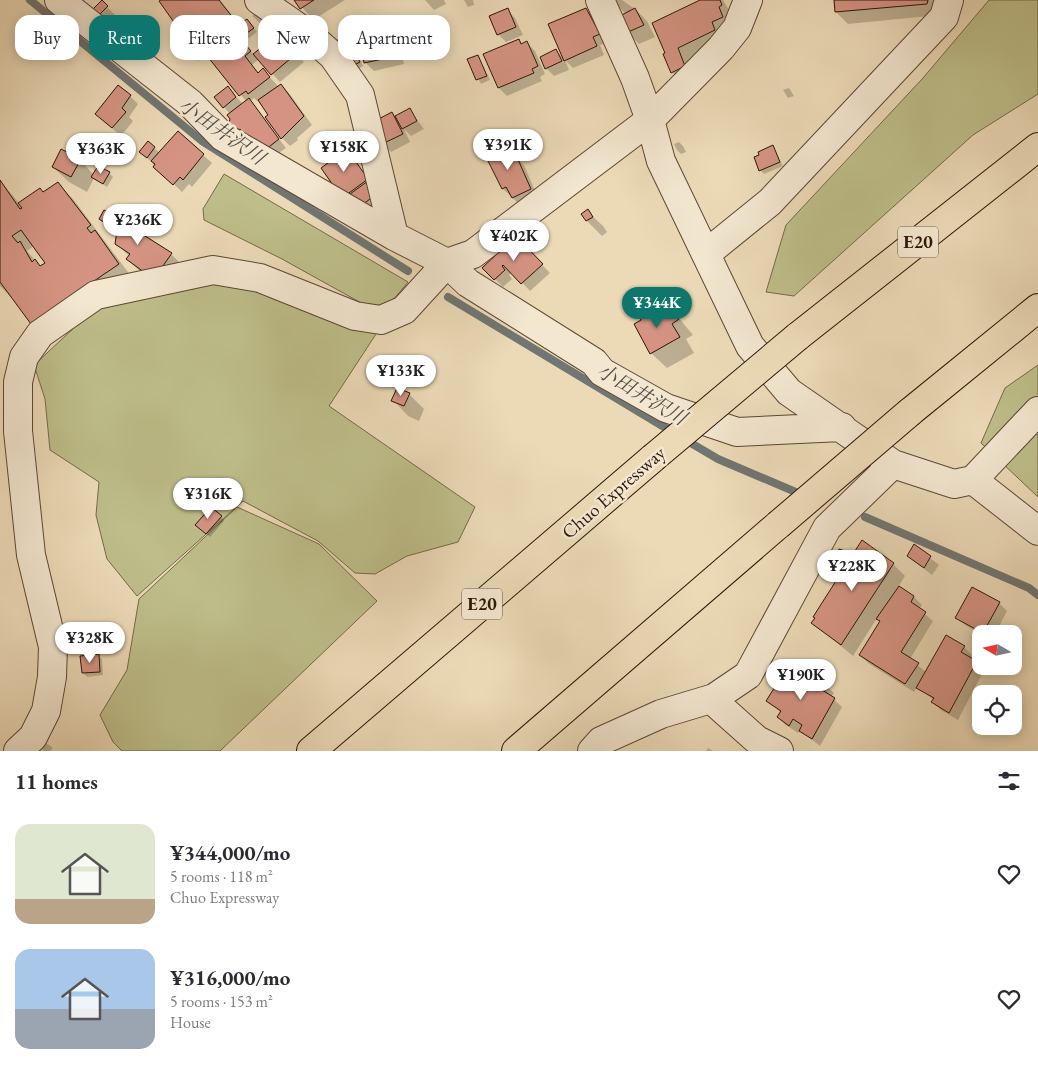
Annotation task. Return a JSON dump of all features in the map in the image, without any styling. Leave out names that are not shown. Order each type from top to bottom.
[{"type":"highway","name":"Chuo Expressway","points":[[311,751],[652,458],[797,337],[1038,147]]},
{"type":"highway","points":[[516,751],[778,524],[910,412],[1038,308]]},
{"type":"street","points":[[59,0],[190,103],[223,136],[394,236],[447,263],[468,283],[594,362],[602,372],[666,408],[738,432],[842,427]]},
{"type":"street","points":[[260,0],[308,34],[333,56],[360,95],[394,236]]},
{"type":"street","points":[[600,0],[635,78],[650,120],[661,161],[707,253],[750,346],[788,392],[842,427],[893,464],[954,484],[973,480],[1038,411]]},
{"type":"street","points":[[18,751],[33,738],[46,711],[52,677],[53,647],[31,555],[18,431],[18,382],[24,357],[40,334],[96,294],[213,270],[260,278],[356,316],[381,320],[404,310],[447,263],[473,254],[650,120],[732,35],[737,28],[748,0]]},
{"type":"street","points":[[707,253],[770,202],[944,17],[949,0]]},
{"type":"street","points":[[592,751],[601,741],[661,714],[711,699],[748,676],[827,528],[893,464]]},
{"type":"street","points":[[973,480],[1038,530]]},
{"type":"street","points":[[711,699],[757,740],[779,751]]},
{"type":"green space","points":[[989,0],[1038,0],[1038,94],[973,135],[794,296],[766,292],[786,225],[923,78]]},
{"type":"green space","points":[[224,174],[408,282],[394,299],[372,309],[282,259],[204,220],[203,209]]},
{"type":"green space","points":[[213,276],[378,331],[329,406],[475,507],[458,542],[407,556],[375,574],[355,573],[318,541],[243,501],[137,596],[107,559],[96,515],[99,482],[50,450],[45,399],[34,365],[102,302]]},
{"type":"green space","points":[[1038,365],[1038,497],[981,443],[1005,388]]},
{"type":"green space","points":[[237,507],[319,544],[377,601],[220,751],[122,751],[113,742],[100,715],[127,670],[139,599]]},
{"type":"building","points":[[102,0],[108,6],[99,15],[93,9]]},
{"type":"building","points":[[219,0],[231,15],[170,15],[170,17],[159,1]]},
{"type":"building","points":[[294,0],[314,0],[300,9]]},
{"type":"building","points":[[700,0],[720,0],[722,5],[719,7],[723,17],[712,22],[715,30],[678,48],[685,66],[671,73],[652,23]]},
{"type":"building","points":[[834,0],[928,0],[927,4],[835,12]]},
{"type":"building","points":[[508,8],[516,27],[497,35],[489,16]]},
{"type":"building","points":[[586,8],[600,34],[593,37],[597,46],[564,61],[548,24]]},
{"type":"building","points":[[635,8],[644,25],[626,33],[618,17]]},
{"type":"building","points":[[248,20],[254,28],[248,32]]},
{"type":"building","points":[[519,39],[521,44],[527,41],[538,66],[532,69],[534,73],[498,88],[483,54]]},
{"type":"building","points":[[556,49],[562,61],[545,69],[540,57]]},
{"type":"building","points":[[258,50],[258,60],[253,54]]},
{"type":"building","points":[[478,55],[487,76],[476,80],[467,59]]},
{"type":"building","points":[[210,60],[248,60],[258,73],[263,68],[270,77],[248,94],[246,91],[239,96]]},
{"type":"building","points":[[258,60],[289,60],[271,75]]},
{"type":"building","points":[[345,60],[359,60],[360,62],[349,68]]},
{"type":"building","points":[[363,60],[378,60],[364,63]]},
{"type":"building","points":[[281,84],[304,116],[281,139],[265,117],[268,115],[258,100]]},
{"type":"building","points":[[118,85],[131,95],[122,108],[126,112],[112,128],[95,114]]},
{"type":"building","points":[[228,86],[236,97],[223,108],[214,97]]},
{"type":"building","points":[[249,98],[279,139],[265,150],[247,140],[240,129],[236,132],[229,123],[230,119],[227,115]]},
{"type":"building","points":[[410,108],[417,121],[402,129],[395,116]]},
{"type":"building","points":[[392,112],[403,134],[382,144],[371,123]]},
{"type":"building","points":[[178,131],[204,154],[183,180],[180,177],[173,185],[153,167],[155,164],[151,161]]},
{"type":"building","points":[[148,141],[155,147],[147,158],[139,152]]},
{"type":"building","points":[[502,145],[509,158],[516,155],[531,189],[512,198],[506,187],[502,189],[484,153]]},
{"type":"building","points":[[773,145],[780,162],[759,171],[754,157],[759,155],[758,152]]},
{"type":"building","points":[[61,149],[81,159],[71,177],[52,167]]},
{"type":"building","points":[[347,149],[368,179],[342,198],[321,168]]},
{"type":"building","points":[[98,166],[110,172],[103,184],[91,177]]},
{"type":"building","points":[[0,180],[20,209],[22,208],[18,203],[40,188],[43,192],[58,182],[91,225],[87,228],[91,233],[95,230],[119,264],[31,324],[0,282]],"holes":[[[21,230],[45,263],[40,266],[35,259],[32,262],[20,241],[18,243],[12,236]]]},
{"type":"building","points":[[368,181],[377,194],[359,207],[350,194]]},
{"type":"building","points":[[588,209],[593,217],[586,221],[581,214]]},
{"type":"building","points":[[104,210],[172,253],[158,273],[148,275],[126,259],[130,254],[115,244],[117,231],[99,219]]},
{"type":"building","points":[[516,236],[543,264],[521,284],[503,265],[505,270],[494,280],[482,268]]},
{"type":"building","points":[[654,307],[657,312],[663,308],[666,314],[673,310],[679,319],[672,324],[680,337],[650,354],[634,324],[641,320],[639,316]]},
{"type":"building","points":[[397,388],[410,393],[404,406],[391,401]]},
{"type":"building","points":[[211,507],[222,516],[206,534],[195,525]]},
{"type":"building","points":[[862,540],[894,563],[841,645],[811,623]]},
{"type":"building","points":[[914,544],[931,556],[924,568],[907,556]]},
{"type":"building","points":[[839,549],[845,551],[842,562],[835,559]]},
{"type":"building","points":[[899,586],[914,596],[911,602],[926,612],[901,652],[919,663],[905,684],[859,655],[880,621],[876,619]]},
{"type":"building","points":[[972,587],[1000,602],[987,625],[972,625],[972,627],[955,618]]},
{"type":"building","points":[[946,635],[965,646],[961,652],[972,658],[972,670],[949,713],[931,702],[934,698],[916,688]]},
{"type":"building","points":[[99,654],[100,672],[82,673],[80,656]]},
{"type":"building","points":[[787,668],[803,678],[807,672],[826,684],[822,690],[835,698],[812,739],[799,731],[802,725],[793,719],[789,726],[777,717],[781,711],[766,701]]},
{"type":"waterway","name":"小田井沢川","points":[[30,0],[202,141],[408,271]]},
{"type":"waterway","name":"小田井沢川","points":[[448,297],[674,433]]},
{"type":"waterway","name":"小田井沢川","points":[[684,439],[718,459],[805,496]]},
{"type":"waterway","name":"小田井沢川","points":[[865,517],[1029,588],[1038,595]]}]
